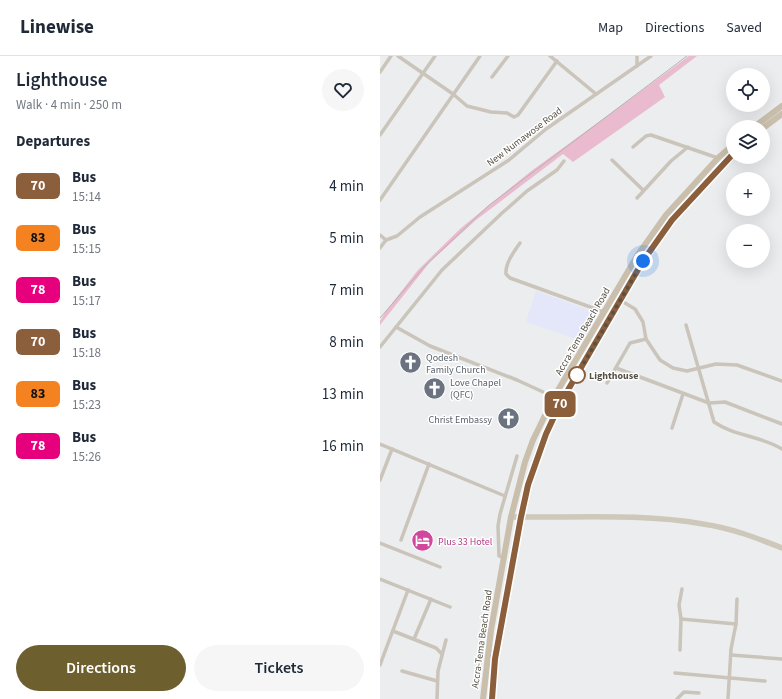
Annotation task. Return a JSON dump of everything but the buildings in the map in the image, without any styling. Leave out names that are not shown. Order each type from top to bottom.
[{"type":"main road","points":[[763,120],[782,106]]},
{"type":"main road","points":[[770,123],[782,114]]},
{"type":"main road","name":"Accra-Tema Beach Road","points":[[484,699],[490,630],[511,516],[525,462],[533,440],[554,397],[636,256],[655,229],[718,158],[726,151]]},
{"type":"main road","name":"Accra-Tema Beach Road","points":[[492,699],[495,659],[521,517],[533,467],[561,402],[643,261],[672,220],[726,162]]},
{"type":"main road","points":[[554,397],[561,402]]},
{"type":"street","points":[[380,72],[391,56]]},
{"type":"street","points":[[398,56],[454,94],[471,108],[507,113],[515,116],[557,61]]},
{"type":"street","points":[[380,135],[435,56]]},
{"type":"street","points":[[380,200],[480,56]]},
{"type":"street","points":[[492,77],[508,56]]},
{"type":"street","points":[[550,56],[596,94]]},
{"type":"street","points":[[637,56],[637,66]]},
{"type":"street","name":"New Numawose Road","points":[[386,240],[397,236],[420,217],[509,160],[546,129],[651,56]]},
{"type":"street","points":[[633,147],[648,135],[718,158]]},
{"type":"street","points":[[637,198],[643,190],[688,148]]},
{"type":"street","points":[[612,160],[643,190]]},
{"type":"street","points":[[380,346],[442,270],[501,214],[528,191],[557,170],[564,161]]},
{"type":"street","points":[[380,235],[386,240],[380,248]]},
{"type":"street","points":[[520,243],[506,269],[506,274],[510,278],[604,312]]},
{"type":"street","points":[[620,300],[635,308],[643,322],[646,339],[660,360],[667,365],[681,370],[699,369],[716,364],[737,365],[782,381]]},
{"type":"street","points":[[686,325],[714,422],[722,428],[773,443],[782,449]]},
{"type":"street","points":[[396,327],[430,346],[517,380],[554,397]]},
{"type":"street","points":[[607,383],[630,343],[646,339]]},
{"type":"street","points":[[616,368],[709,403],[725,402],[782,424]]},
{"type":"street","points":[[672,428],[683,394]]},
{"type":"street","points":[[380,444],[505,496]]},
{"type":"street","points":[[380,480],[392,450]]},
{"type":"street","points":[[504,557],[499,556],[498,526],[517,456]]},
{"type":"street","points":[[401,540],[429,464]]},
{"type":"street","points":[[511,516],[652,519],[704,524],[750,535],[782,548]]},
{"type":"street","points":[[380,543],[440,567]]},
{"type":"street","points":[[380,579],[450,607]]},
{"type":"street","points":[[680,650],[681,619],[679,605],[682,589]]},
{"type":"street","points":[[380,665],[408,590]]},
{"type":"street","points":[[414,639],[431,599]]},
{"type":"street","points":[[728,699],[731,655],[736,624],[737,599]]},
{"type":"street","points":[[681,619],[736,624]]},
{"type":"street","points":[[393,630],[436,648],[442,654]]},
{"type":"street","points":[[437,699],[437,681],[446,640]]},
{"type":"street","points":[[731,655],[782,659]]},
{"type":"street","points":[[402,671],[437,681]]},
{"type":"street","points":[[675,673],[765,681]]},
{"type":"street","points":[[677,699],[684,692],[699,693]]},
{"type":"shaded area","points":[[689,56],[697,56],[659,85],[665,97],[573,162],[563,154],[476,220],[430,262],[380,325],[380,321],[386,311],[418,270],[461,228],[530,172]]},
{"type":"shaded area","points":[[536,291],[597,313],[583,341],[526,322]]},
{"type":"railway","points":[[380,318],[424,267],[488,206],[687,56]]},
{"type":"bus line","name":"70","points":[[492,699],[495,659],[508,595],[521,517],[533,467],[546,434],[561,402],[643,261],[672,220],[726,160]]},
{"type":"place","name":"Qodesh Family Church","points":[[411,363]]},
{"type":"place","name":"Lighthouse","points":[[577,375]]},
{"type":"place","name":"Love Chapel (QFC)","points":[[434,388]]},
{"type":"place","name":"Christ Embassy","points":[[508,419]]},
{"type":"place","name":"Plus 33 Hotel","points":[[422,541]]},
{"type":"route","points":[[577,375],[643,261]]}]
